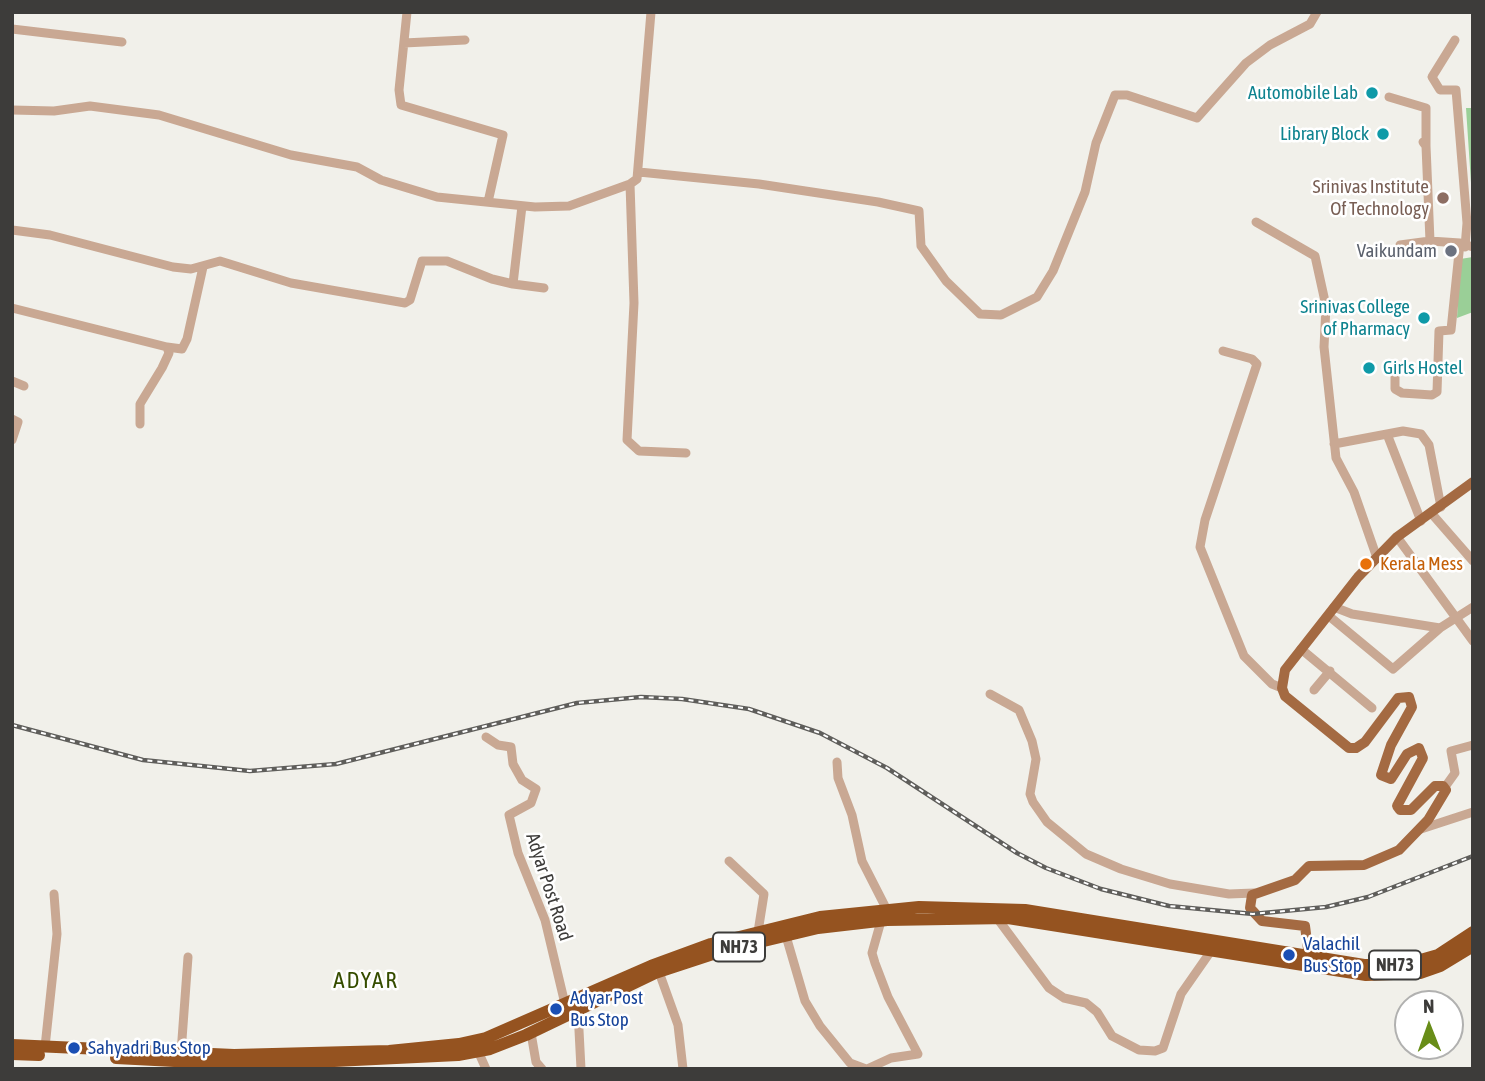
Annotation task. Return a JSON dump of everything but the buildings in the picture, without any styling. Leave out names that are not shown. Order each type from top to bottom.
[{"type":"highway","name":"NH73","points":[[12,1054],[152,1064],[411,1064],[478,1051],[531,1033],[578,1011],[644,974],[786,936],[884,915],[942,907],[1025,911],[1366,975],[1420,973],[1440,966],[1473,946]]},
{"type":"highway","name":"NH73","points":[[12,1045],[233,1055],[389,1051],[459,1044],[486,1038],[711,944],[820,917],[884,915],[997,918],[1090,929],[1211,951],[1310,963],[1364,965],[1403,965],[1438,955],[1473,932]]},
{"type":"main road","points":[[1310,963],[1305,926],[1262,921],[1250,908],[1249,902],[1254,892],[1295,880],[1309,866],[1323,863],[1345,867],[1373,862],[1399,850],[1421,829],[1438,805],[1445,787],[1435,786],[1410,810],[1400,810],[1396,806],[1423,758],[1419,748],[1407,754],[1391,779],[1381,775],[1391,745],[1412,706],[1409,697],[1398,698],[1376,732],[1353,748],[1343,746],[1285,696],[1282,688],[1284,670],[1397,537],[1471,488]]},
{"type":"street","points":[[407,12],[399,90],[401,106],[503,135],[488,202]]},
{"type":"street","points":[[12,110],[54,111],[90,106],[159,114],[291,155],[357,167],[381,180],[437,197],[522,206],[569,206],[630,184],[639,172],[651,12]]},
{"type":"street","points":[[639,172],[759,184],[919,211],[921,246],[946,281],[980,314],[1001,315],[1037,297],[1053,271],[1085,192],[1096,143],[1115,96],[1127,95],[1197,118],[1246,63],[1270,45],[1310,24],[1317,12]]},
{"type":"street","points":[[12,29],[122,42]]},
{"type":"street","points":[[404,43],[465,40]]},
{"type":"street","points":[[1395,372],[1395,389],[1402,393],[1437,392],[1439,331],[1451,330],[1466,245],[1467,223],[1456,90],[1440,90],[1432,77],[1455,40]]},
{"type":"street","points":[[1389,97],[1426,108],[1430,241]]},
{"type":"street","points":[[630,184],[634,303],[627,440],[639,451],[686,453]]},
{"type":"street","points":[[513,284],[522,206]]},
{"type":"street","points":[[1256,222],[1314,256],[1326,306],[1324,347],[1334,443],[1340,467],[1354,492],[1377,558]]},
{"type":"street","points":[[12,230],[50,235],[173,267],[203,267],[220,261],[290,283],[405,303],[410,300],[422,261],[447,261],[492,279],[544,288]]},
{"type":"street","points":[[1400,246],[1430,241],[1466,245]]},
{"type":"street","points":[[12,308],[167,348],[181,349],[187,339],[203,267]]},
{"type":"street","points":[[140,424],[140,404],[162,368],[169,353],[167,348]]},
{"type":"street","points":[[1223,351],[1252,359],[1257,364],[1205,520],[1200,547],[1244,656],[1272,684],[1282,688]]},
{"type":"street","points":[[12,381],[24,386]]},
{"type":"street","points":[[12,419],[19,422],[12,440]]},
{"type":"street","points":[[1334,443],[1414,431],[1424,438],[1436,510],[1473,561]]},
{"type":"street","points":[[1387,434],[1421,521]]},
{"type":"street","points":[[1397,537],[1473,641]]},
{"type":"street","points":[[1332,612],[1393,669],[1440,628],[1473,607]]},
{"type":"street","points":[[1332,612],[1440,628]]},
{"type":"street","points":[[1301,649],[1372,708]]},
{"type":"street","points":[[1314,690],[1330,671]]},
{"type":"street","points":[[990,694],[1019,710],[1032,741],[1036,759],[1030,793],[1033,802],[1047,822],[1086,854],[1170,884],[1229,894],[1254,892]]},
{"type":"street","name":"Adyar Post Road","points":[[486,737],[498,745],[510,747],[513,764],[523,780],[536,789],[531,803],[509,814],[518,853],[545,920],[565,1004]]},
{"type":"street","points":[[1445,787],[1455,773],[1451,751],[1473,745]]},
{"type":"street","points":[[786,936],[810,1009],[850,1063],[867,1069],[891,1058],[918,1054],[888,997],[875,963],[873,953],[884,915],[862,861],[852,815],[838,778],[837,762]]},
{"type":"street","points":[[1421,829],[1473,812]]},
{"type":"street","points":[[729,861],[764,894],[758,932]]},
{"type":"street","points":[[45,1047],[57,934],[54,894]]},
{"type":"street","points":[[997,918],[1049,988],[1064,998],[1086,1003],[1097,1012],[1112,1036],[1139,1051],[1163,1048],[1181,994],[1211,951]]},
{"type":"street","points":[[181,1053],[188,957]]},
{"type":"street","points":[[659,972],[678,1025],[683,1069]]},
{"type":"street","points":[[578,1011],[581,1069]]},
{"type":"street","points":[[531,1033],[536,1062],[541,1069]]},
{"type":"street","points":[[478,1051],[486,1069]]},
{"type":"green space","points":[[1466,108],[1473,108],[1473,213]]},
{"type":"green space","points":[[1473,257],[1473,312],[1457,318],[1460,259]]},
{"type":"railway","points":[[12,725],[143,760],[250,771],[336,764],[577,703],[641,697],[682,699],[749,709],[820,733],[887,768],[1017,853],[1046,868],[1101,889],[1169,906],[1253,914],[1326,907],[1368,897],[1473,856]]},
{"type":"place","name":"Automobile Lab","points":[[1372,93]]},
{"type":"place","name":"Library Block","points":[[1383,134]]},
{"type":"place","name":"Srinivas Institute Of Technology","points":[[1443,198]]},
{"type":"place","name":"Vaikundam","points":[[1451,251]]},
{"type":"place","name":"Srinivas College of Pharmacy","points":[[1424,318]]},
{"type":"place","name":"Girls Hostel","points":[[1369,368]]},
{"type":"place","name":"Kerala Mess","points":[[1366,564]]},
{"type":"place","name":"Valachil Bus Stop","points":[[1289,955]]},
{"type":"place","name":"Adyar Post Bus Stop","points":[[556,1009]]},
{"type":"place","name":"Sahyadri Bus Stop","points":[[74,1048]]},
{"type":"district","name":"ADYAR","points":[[366,981]]}]
